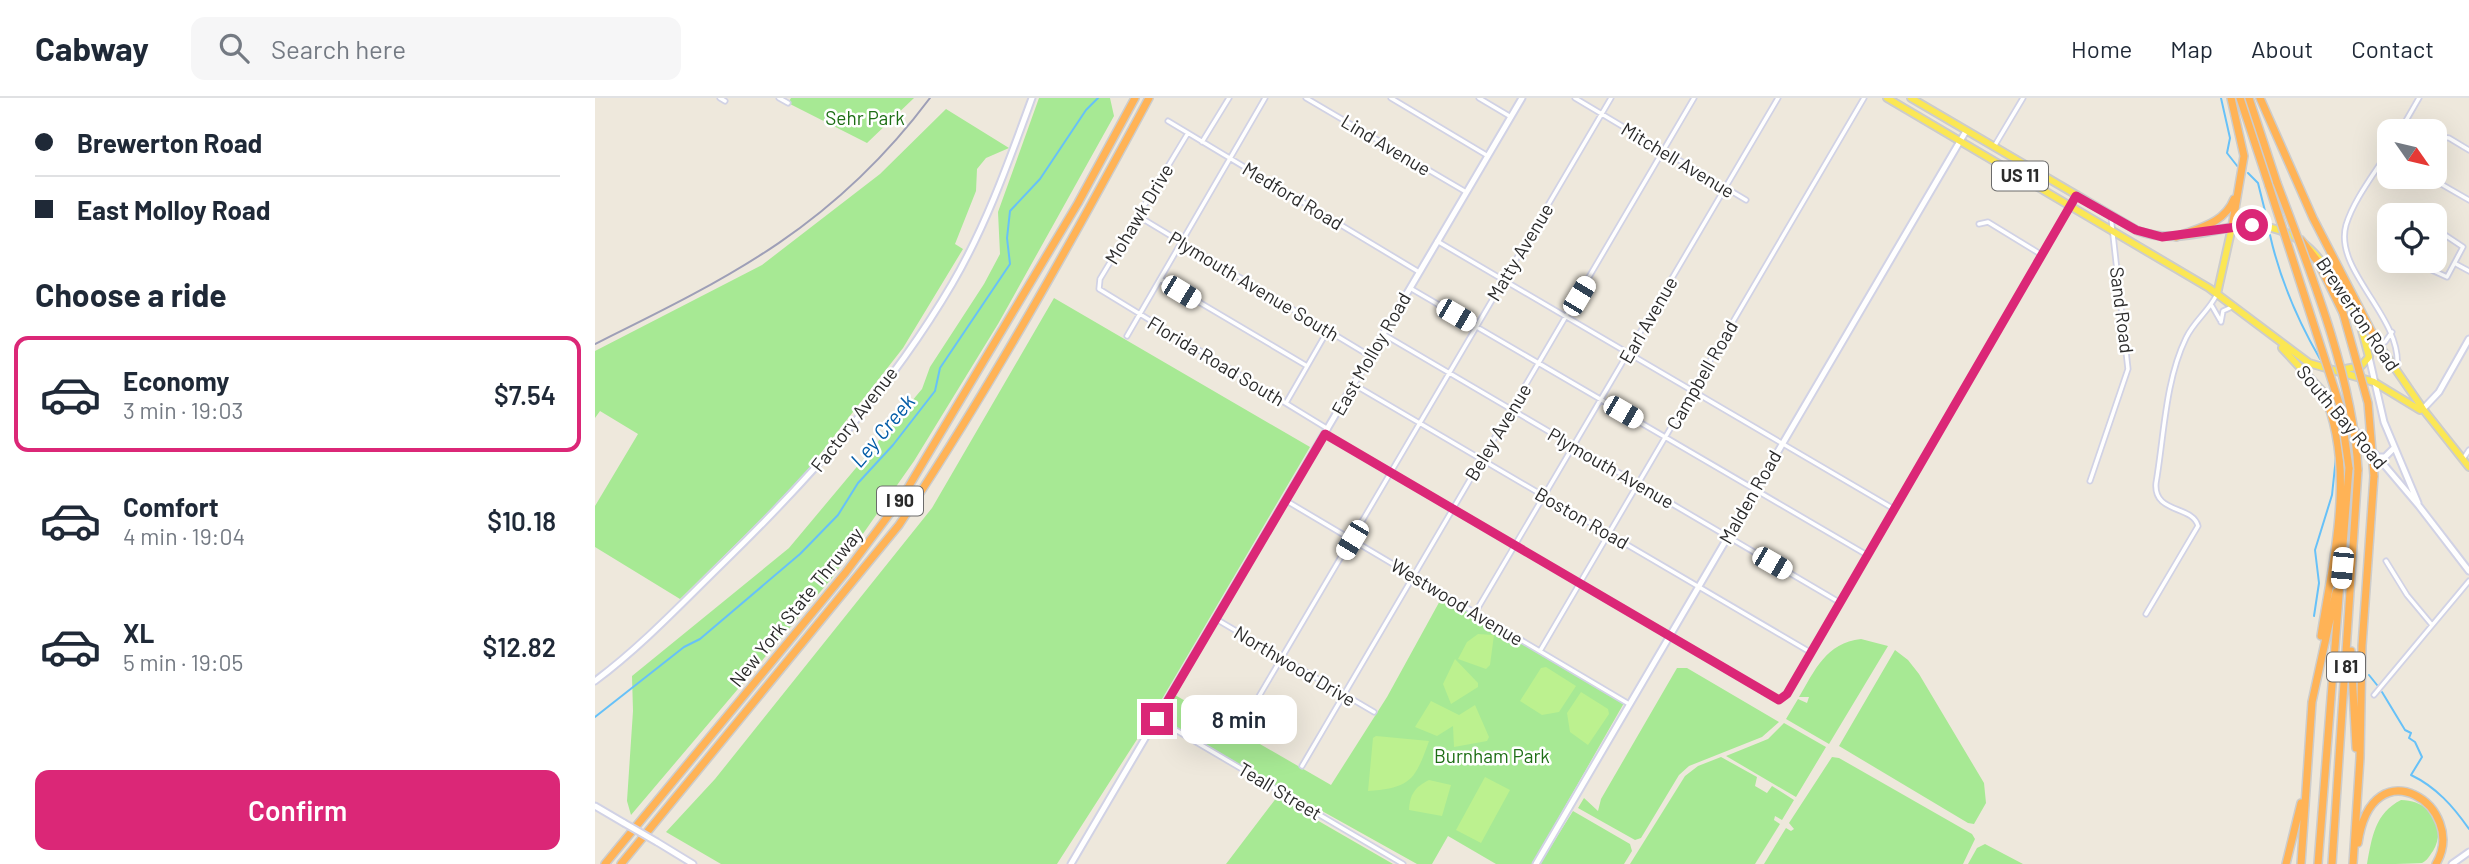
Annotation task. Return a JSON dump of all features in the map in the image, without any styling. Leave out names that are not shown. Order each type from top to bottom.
[{"type":"highway","name":"New York State Thruway","points":[[605,864],[846,572],[903,496],[1079,203],[1135,98]]},
{"type":"highway","name":"New York State Thruway","points":[[621,864],[899,524],[930,478],[1091,205],[1149,98]]},
{"type":"highway","points":[[2231,98],[2243,145],[2232,227]]},
{"type":"highway","name":"I 81","points":[[2240,98],[2347,390],[2357,438],[2358,470],[2351,605],[2332,864]]},
{"type":"highway","name":"I 81","points":[[2249,98],[2340,406],[2349,468],[2318,864]]},
{"type":"highway","points":[[2260,98],[2341,284]]},
{"type":"highway","points":[[2176,237],[2211,224],[2225,213],[2240,182]]},
{"type":"highway","points":[[2313,218],[2378,344]]},
{"type":"highway","points":[[2301,240],[2318,262],[2343,313],[2368,403],[2374,475],[2362,646],[2354,864]]},
{"type":"highway","points":[[2301,864],[2317,669],[2340,481],[2339,441],[2333,414],[2323,393]]},
{"type":"highway","points":[[2317,669],[2342,568]]},
{"type":"highway","points":[[2351,605],[2356,811]]},
{"type":"highway","points":[[2286,864],[2295,835],[2308,768]]},
{"type":"highway","points":[[2354,864],[2365,815],[2376,800],[2401,791],[2427,797],[2444,816],[2447,844],[2436,864]]},
{"type":"main road","name":"Brewerton Road","points":[[1887,98],[2217,294],[2299,358],[2374,382],[2420,408]]},
{"type":"main road","name":"Brewerton Road","points":[[1911,98],[2111,217],[2148,234],[2176,237],[2232,227],[2265,226],[2301,240],[2321,258],[2341,284],[2353,308],[2420,408],[2469,467]]},
{"type":"main road","points":[[2217,294],[2232,227]]},
{"type":"main road","name":"South Bay Road","points":[[2353,308],[2369,357]]},
{"type":"main road","name":"South Bay Road","points":[[2264,329],[2323,393]]},
{"type":"main road","points":[[2335,371],[2355,369],[2369,357]]},
{"type":"street","points":[[720,98],[726,101]]},
{"type":"street","points":[[779,98],[788,103]]},
{"type":"street","name":"Factory Avenue","points":[[595,681],[662,623],[784,503],[864,411],[952,284],[985,217],[1032,98]]},
{"type":"street","points":[[1202,142],[1229,98]]},
{"type":"street","points":[[1127,336],[1265,98]]},
{"type":"street","name":"Lind Avenue","points":[[1306,98],[1466,192]]},
{"type":"street","points":[[1479,98],[1511,117]]},
{"type":"street","name":"East Molloy Road","points":[[1071,864],[1522,98]]},
{"type":"street","name":"Mitchell Avenue","points":[[1575,98],[1746,200]]},
{"type":"street","name":"Matty Avenue","points":[[1238,733],[1611,98]]},
{"type":"street","name":"Beley Avenue","points":[[1302,766],[1694,98]]},
{"type":"street","name":"Earl Avenue","points":[[1475,613],[1777,98]]},
{"type":"street","name":"Campbell Road","points":[[1540,651],[1864,98]]},
{"type":"street","points":[[1994,147],[2023,98]]},
{"type":"street","points":[[2407,119],[2419,98]]},
{"type":"street","points":[[1394,99],[1488,156]]},
{"type":"street","name":"Medford Road","points":[[1168,121],[1419,272]]},
{"type":"street","name":"Malden Road","points":[[1536,864],[1966,131]]},
{"type":"street","name":"Mohawk Drive","points":[[1103,294],[1097,285],[1188,133]]},
{"type":"street","points":[[2447,137],[2469,150]]},
{"type":"street","points":[[2377,170],[2352,213],[2345,234],[2349,254],[2392,332],[2396,370]]},
{"type":"street","points":[[2447,187],[2469,200]]},
{"type":"street","points":[[1810,652],[2076,196]]},
{"type":"street","name":"Plymouth Avenue South","points":[[1137,216],[1370,356]]},
{"type":"street","name":"Sand Road","points":[[2090,481],[2128,369],[2111,217]]},
{"type":"street","points":[[1979,223],[1988,222],[2042,255]]},
{"type":"street","points":[[2436,273],[2445,278],[2449,276],[2462,251],[2461,244],[2447,236]]},
{"type":"street","points":[[1437,241],[1894,509]]},
{"type":"street","points":[[2456,264],[2469,271]]},
{"type":"street","points":[[1160,279],[1307,366]]},
{"type":"street","points":[[1410,288],[1867,555]]},
{"type":"street","name":"Florida Road South","points":[[1103,294],[1286,403],[1391,473],[1779,700],[1787,694],[1810,652]]},
{"type":"street","points":[[2147,614],[2198,526],[2193,518],[2161,502],[2155,489],[2175,369],[2187,336],[2212,305],[2217,294]]},
{"type":"street","points":[[2212,305],[2221,321],[2223,311],[2235,306]]},
{"type":"street","points":[[1286,403],[1328,330]]},
{"type":"street","points":[[2378,344],[2385,342],[2392,332]]},
{"type":"street","name":"Plymouth Avenue","points":[[1383,334],[1839,602]]},
{"type":"street","points":[[2420,408],[2439,392],[2469,339]]},
{"type":"street","name":"South Bay Road","points":[[2369,357],[2394,448],[2420,506]]},
{"type":"street","name":"Boston Road","points":[[1353,384],[1810,652]]},
{"type":"street","name":"South Bay Road","points":[[2323,393],[2375,457],[2420,506],[2469,571]]},
{"type":"street","points":[[2375,457],[2385,457],[2394,448]]},
{"type":"street","points":[[2463,459],[2469,450]]},
{"type":"street","name":"Westwood Avenue","points":[[1285,500],[1629,704]]},
{"type":"street","points":[[2386,561],[2407,595],[2432,625]]},
{"type":"street","points":[[2374,695],[2469,582]]},
{"type":"street","name":"Northwood Drive","points":[[1216,619],[1374,712]]},
{"type":"street","name":"Teall Street","points":[[1157,719],[1403,864]]},
{"type":"street","points":[[595,806],[692,864]]},
{"type":"street","points":[[2452,864],[2469,852]]},
{"type":"green space","name":"Sehr Park","points":[[791,98],[914,98],[867,143],[788,103]]},
{"type":"green space","points":[[1039,98],[1110,98],[1114,116],[998,324],[914,461],[832,578],[631,815],[627,801],[633,711],[632,676],[789,548],[922,389],[930,367],[984,284],[1000,254],[998,212]]},
{"type":"green space","points":[[946,109],[1009,148],[986,158],[977,169],[976,191],[955,244],[963,249],[903,348],[795,486],[680,599],[595,547],[595,506],[638,434],[600,411],[595,418],[595,351],[762,265],[880,174]]},
{"type":"green space","points":[[1054,298],[1310,447],[1152,716],[1057,864],[721,864],[666,832],[715,779],[932,508]]},
{"type":"green space","name":"Burnham Park","points":[[1442,597],[1624,703],[1532,864],[1496,864],[1448,836],[1432,864],[1417,864],[1161,721],[1175,695],[1331,785],[1387,697]]},
{"type":"green space","points":[[1478,634],[1494,635],[1490,665],[1486,669],[1458,659],[1467,642]]},
{"type":"green space","points":[[1861,639],[1888,646],[1829,744],[1786,719],[1798,699],[1807,703],[1809,697],[1799,697],[1823,659],[1839,646]]},
{"type":"green space","points":[[1895,650],[1908,660],[1919,674],[1984,783],[1986,803],[1974,824],[1968,823],[1839,746]]},
{"type":"green space","points":[[1455,659],[1478,683],[1478,687],[1451,704],[1443,684]]},
{"type":"green space","points":[[1546,667],[1576,686],[1559,712],[1542,715],[1520,701],[1541,668]]},
{"type":"green space","points":[[1677,668],[1687,668],[1779,722],[1762,737],[1689,766],[1679,775],[1641,838],[1635,840],[1578,808],[1584,798],[1598,811],[1601,799]]},
{"type":"green space","points":[[1581,692],[1608,709],[1609,714],[1588,745],[1570,732],[1567,713]]},
{"type":"green space","points":[[1431,701],[1459,715],[1475,705],[1489,737],[1487,741],[1454,747],[1453,726],[1437,736],[1415,727]]},
{"type":"green space","points":[[1784,723],[1826,747],[1796,797],[1726,756],[1768,739]]},
{"type":"green space","points":[[1376,736],[1429,741],[1420,765],[1409,780],[1394,787],[1368,791],[1373,738]]},
{"type":"green space","points":[[1721,757],[1757,777],[1755,786],[1767,793],[1772,786],[1794,800],[1782,820],[1775,816],[1774,820],[1780,824],[1755,864],[1630,864],[1685,776],[1698,766]]},
{"type":"green space","points":[[1832,757],[1839,758],[1972,834],[1975,839],[1963,864],[1764,864],[1786,828],[1791,831],[1794,829],[1789,823]]},
{"type":"green space","points":[[1485,777],[1510,790],[1481,843],[1456,830]]},
{"type":"green space","points":[[1429,780],[1451,785],[1442,816],[1409,810],[1414,792]]},
{"type":"green space","points":[[1277,797],[1393,864],[1226,864]]},
{"type":"green space","points":[[2401,800],[2420,804],[2433,816],[2438,832],[2433,851],[2422,863],[2367,864],[2373,835],[2380,819],[2392,805]]},
{"type":"green space","points":[[1573,811],[1630,844],[1632,851],[1624,864],[1540,864]]},
{"type":"green space","points":[[1985,844],[2023,864],[1968,864],[1977,848]]},
{"type":"waterway","name":"Ley Creek","points":[[595,717],[684,647],[700,639],[800,554],[838,515],[858,483],[893,445],[935,391],[940,368],[1010,264],[1007,238],[1010,211],[1040,179],[1086,110],[1098,98]]},
{"type":"waterway","points":[[2221,98],[2230,138],[2227,153],[2238,167]]},
{"type":"waterway","points":[[2248,173],[2258,183],[2267,219]]},
{"type":"waterway","points":[[2270,235],[2290,299],[2320,359]]},
{"type":"waterway","points":[[2314,616],[2319,583],[2315,550],[2332,495],[2336,457]]},
{"type":"waterway","points":[[2369,675],[2377,685]]},
{"type":"waterway","points":[[2382,692],[2405,730],[2411,733],[2409,738],[2415,742],[2422,757],[2411,775],[2443,798],[2469,829]]},
{"type":"railway","points":[[595,344],[737,270],[819,214],[894,142],[930,98]]},
{"type":"route","points":[[1157,719],[1325,434],[1779,700],[1787,694],[2076,196],[2136,230],[2162,237],[2193,235],[2252,225]]}]
